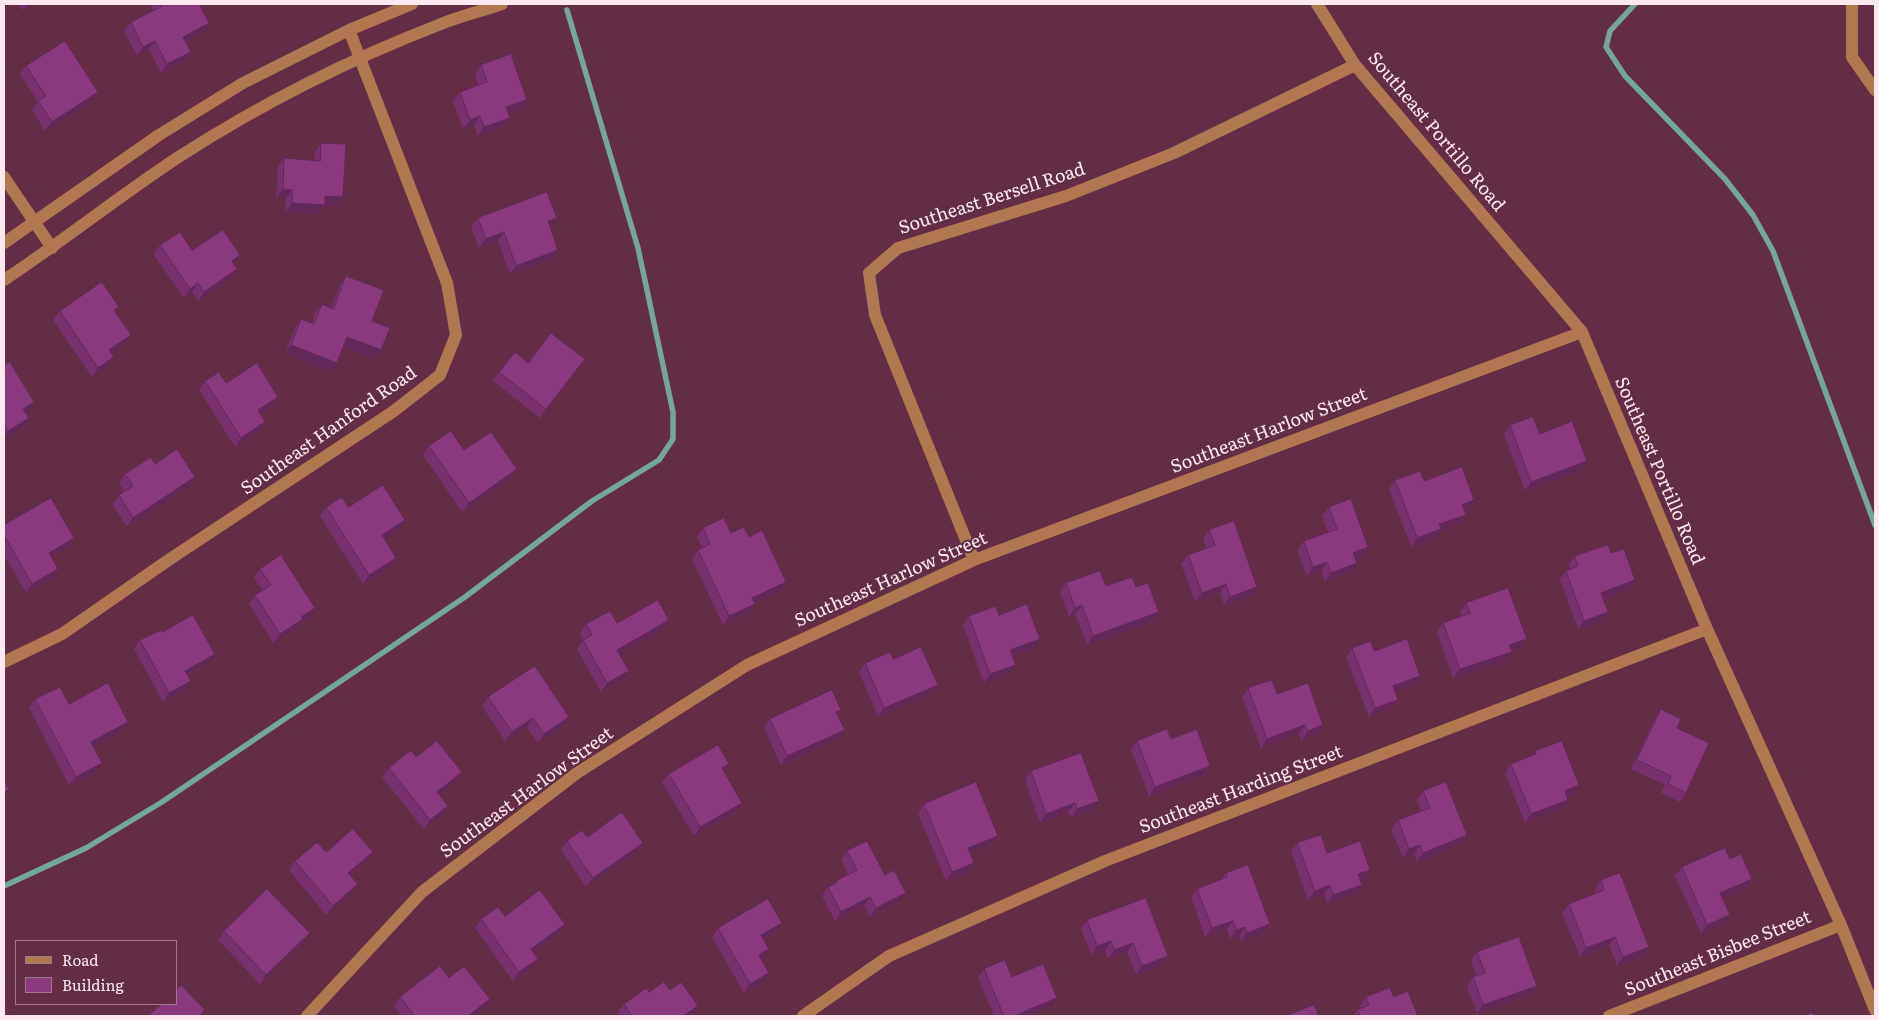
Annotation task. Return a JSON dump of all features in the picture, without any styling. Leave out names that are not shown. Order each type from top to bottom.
[{"type":"street","points":[[4,243],[34,220],[159,135],[243,83],[349,30],[412,4]]},
{"type":"street","points":[[4,280],[178,158],[257,110],[359,58],[442,23],[502,4]]},
{"type":"street","name":"Southeast Portillo Road","points":[[1317,4],[1355,65],[1582,332],[1707,628],[1841,925],[1875,1010]]},
{"type":"street","points":[[1852,4],[1852,57],[1875,90]]},
{"type":"street","name":"Southeast Hanford Road","points":[[4,662],[62,634],[170,559],[394,411],[440,375],[456,335],[447,283],[349,30]]},
{"type":"street","name":"Southeast Bersell Road","points":[[974,560],[875,315],[869,273],[898,248],[1066,196],[1165,156],[1355,65]]},
{"type":"street","points":[[4,176],[52,248]]},
{"type":"street","name":"Southeast Harlow Street","points":[[307,1016],[422,892],[577,774],[747,665],[974,560],[1582,332]]},
{"type":"street","name":"Southeast Harding Street","points":[[803,1016],[889,956],[1105,861],[1707,628]]},
{"type":"street","name":"Southeast Bisbee Street","points":[[1609,1016],[1841,925]]},
{"type":"building","points":[[161,4],[199,4],[209,23],[183,37],[191,52],[167,64],[155,41],[143,47],[131,22],[162,6]]},
{"type":"building","points":[[65,41],[98,92],[52,122],[38,101],[46,96],[26,66]]},
{"type":"building","points":[[511,54],[527,100],[506,107],[510,118],[484,127],[480,116],[470,120],[460,92],[487,82],[481,65]]},
{"type":"building","points":[[321,143],[346,144],[343,197],[325,196],[325,205],[292,203],[292,190],[283,189],[284,158],[320,161]]},
{"type":"building","points":[[547,192],[557,218],[548,221],[558,250],[516,266],[504,232],[486,239],[478,218]]},
{"type":"building","points":[[223,230],[240,255],[232,261],[237,269],[204,292],[198,283],[190,289],[160,245],[180,232],[192,250]]},
{"type":"building","points":[[346,276],[384,290],[372,321],[390,328],[381,350],[347,337],[337,363],[291,345],[301,319],[314,324],[322,304],[333,309]]},
{"type":"building","points":[[102,282],[119,307],[114,310],[131,335],[109,350],[114,357],[98,368],[60,311]]},
{"type":"building","points":[[551,333],[585,359],[546,409],[499,372],[515,352],[528,363]]},
{"type":"building","points":[[10,362],[34,402],[23,409],[29,418],[8,431],[4,424],[4,366]]},
{"type":"building","points":[[257,363],[278,397],[258,410],[265,422],[241,438],[205,381],[219,372],[226,383]]},
{"type":"building","points":[[1533,417],[1540,434],[1572,421],[1587,461],[1531,482],[1510,425]]},
{"type":"building","points":[[451,431],[464,450],[491,432],[517,469],[469,503],[429,446]]},
{"type":"building","points":[[177,449],[195,477],[133,518],[119,495],[133,486],[125,474],[151,457],[155,464]]},
{"type":"building","points":[[1462,467],[1474,500],[1462,505],[1466,515],[1439,524],[1441,529],[1417,538],[1395,480],[1420,471],[1424,481]]},
{"type":"building","points":[[383,485],[405,520],[382,535],[396,558],[369,575],[326,507],[342,497],[348,507]]},
{"type":"building","points":[[51,498],[74,538],[49,553],[58,569],[32,584],[4,535],[4,525]]},
{"type":"building","points":[[1351,499],[1368,547],[1353,553],[1357,563],[1331,573],[1327,562],[1313,567],[1304,541],[1337,529],[1329,507]]},
{"type":"building","points":[[724,518],[731,533],[744,527],[749,537],[762,530],[786,582],[752,598],[755,604],[729,616],[698,550],[710,544],[703,528]]},
{"type":"building","points":[[1234,521],[1257,587],[1230,597],[1226,584],[1202,593],[1188,555],[1215,545],[1209,530]]},
{"type":"building","points":[[1608,545],[1611,553],[1624,549],[1635,580],[1601,593],[1608,612],[1584,621],[1566,571],[1578,566],[1575,556]]},
{"type":"building","points":[[281,555],[315,608],[301,617],[303,619],[280,634],[255,595],[271,585],[260,569]]},
{"type":"building","points":[[1100,571],[1106,586],[1132,577],[1136,587],[1148,583],[1159,612],[1093,636],[1082,605],[1075,608],[1066,583]]},
{"type":"building","points":[[1508,588],[1527,639],[1509,645],[1512,652],[1460,669],[1443,623],[1470,613],[1466,603]]},
{"type":"building","points":[[658,600],[669,620],[617,650],[629,671],[607,683],[583,640],[592,635],[586,624],[610,611],[617,623]]},
{"type":"building","points":[[1027,604],[1040,639],[1010,650],[1016,665],[990,674],[969,616],[996,606],[999,615]]},
{"type":"building","points":[[193,615],[215,654],[185,671],[191,681],[169,693],[140,640],[161,630],[162,632]]},
{"type":"building","points":[[1407,639],[1420,676],[1393,686],[1398,700],[1375,708],[1352,648],[1371,641],[1374,651]]},
{"type":"building","points":[[921,647],[938,685],[884,708],[865,663],[890,652],[893,659]]},
{"type":"building","points":[[535,666],[569,717],[544,734],[533,718],[512,732],[488,697]]},
{"type":"building","points":[[1272,680],[1277,694],[1308,683],[1323,725],[1308,731],[1305,725],[1267,739],[1248,688]]},
{"type":"building","points":[[108,683],[128,722],[91,742],[102,763],[76,777],[35,699],[60,687],[69,704]]},
{"type":"building","points":[[832,690],[841,710],[836,712],[845,730],[787,756],[770,719]]},
{"type":"building","points":[[1661,709],[1681,719],[1677,728],[1709,743],[1686,793],[1668,784],[1671,776],[1637,760]]},
{"type":"building","points":[[1167,729],[1171,739],[1197,729],[1210,766],[1155,787],[1137,741]]},
{"type":"building","points":[[437,741],[462,772],[437,792],[448,806],[430,820],[389,768],[411,750],[416,757]]},
{"type":"building","points":[[1562,741],[1579,785],[1565,791],[1568,800],[1531,814],[1511,764],[1536,754],[1535,751]]},
{"type":"building","points":[[718,745],[729,764],[722,768],[742,803],[700,827],[669,774]]},
{"type":"building","points":[[1081,753],[1099,801],[1077,809],[1075,803],[1046,814],[1031,771]]},
{"type":"building","points":[[4,778],[9,790],[4,792]]},
{"type":"building","points":[[976,782],[998,836],[968,848],[974,863],[952,872],[924,804]]},
{"type":"building","points":[[1446,782],[1467,835],[1423,853],[1420,845],[1409,849],[1398,820],[1430,808],[1423,791]]},
{"type":"building","points":[[622,812],[643,843],[593,878],[567,841],[582,830],[587,837]]},
{"type":"building","points":[[353,829],[373,852],[348,873],[358,884],[333,906],[295,861],[317,842],[326,852]]},
{"type":"building","points":[[1321,835],[1327,853],[1360,841],[1370,870],[1358,874],[1362,885],[1333,895],[1330,885],[1315,891],[1297,843]]},
{"type":"building","points":[[867,841],[885,875],[894,870],[906,893],[876,908],[870,897],[841,912],[828,887],[857,870],[847,851]]},
{"type":"building","points":[[1725,848],[1730,859],[1741,854],[1752,879],[1720,893],[1730,915],[1707,925],[1682,867]]},
{"type":"building","points":[[1248,865],[1270,924],[1247,933],[1245,927],[1236,930],[1233,921],[1212,928],[1197,889],[1227,877],[1226,873]]},
{"type":"building","points":[[1620,873],[1649,947],[1623,957],[1615,937],[1586,948],[1569,904],[1604,890],[1601,880]]},
{"type":"building","points":[[267,889],[310,933],[266,975],[224,931]]},
{"type":"building","points":[[540,890],[565,924],[531,949],[538,959],[519,972],[481,919],[498,907],[505,916]]},
{"type":"building","points":[[1146,898],[1168,956],[1142,966],[1133,943],[1114,950],[1111,941],[1097,946],[1087,920]]},
{"type":"building","points":[[768,899],[782,923],[761,935],[769,949],[759,955],[769,973],[750,984],[718,928]]},
{"type":"building","points":[[1519,937],[1537,986],[1483,1005],[1473,977],[1485,973],[1477,952]]},
{"type":"building","points":[[1005,960],[1012,977],[1043,964],[1057,998],[1014,1016],[1004,1016],[984,969]]},
{"type":"building","points":[[440,966],[449,978],[464,966],[490,999],[468,1016],[415,1016],[400,997]]},
{"type":"building","points":[[664,982],[670,990],[681,982],[698,1006],[683,1016],[632,1016],[624,1004],[646,988],[649,992]]},
{"type":"building","points":[[181,985],[205,1010],[199,1016],[148,1016],[161,1005],[178,1005],[178,988]]},
{"type":"building","points":[[1390,988],[1394,997],[1408,991],[1418,1016],[1360,1016],[1357,1010],[1369,1005],[1366,997]]},
{"type":"building","points":[[1314,1005],[1319,1016],[1285,1016]]},
{"type":"building","points":[[1811,1012],[1816,1016],[1807,1016]]},
{"type":"waterway","points":[[1635,4],[1610,31],[1606,47],[1625,76],[1725,179],[1753,215],[1773,251],[1875,525]]},
{"type":"waterway","points":[[4,886],[86,848],[162,802],[465,597],[592,501],[659,460],[673,439],[673,412],[638,248],[567,10]]}]
